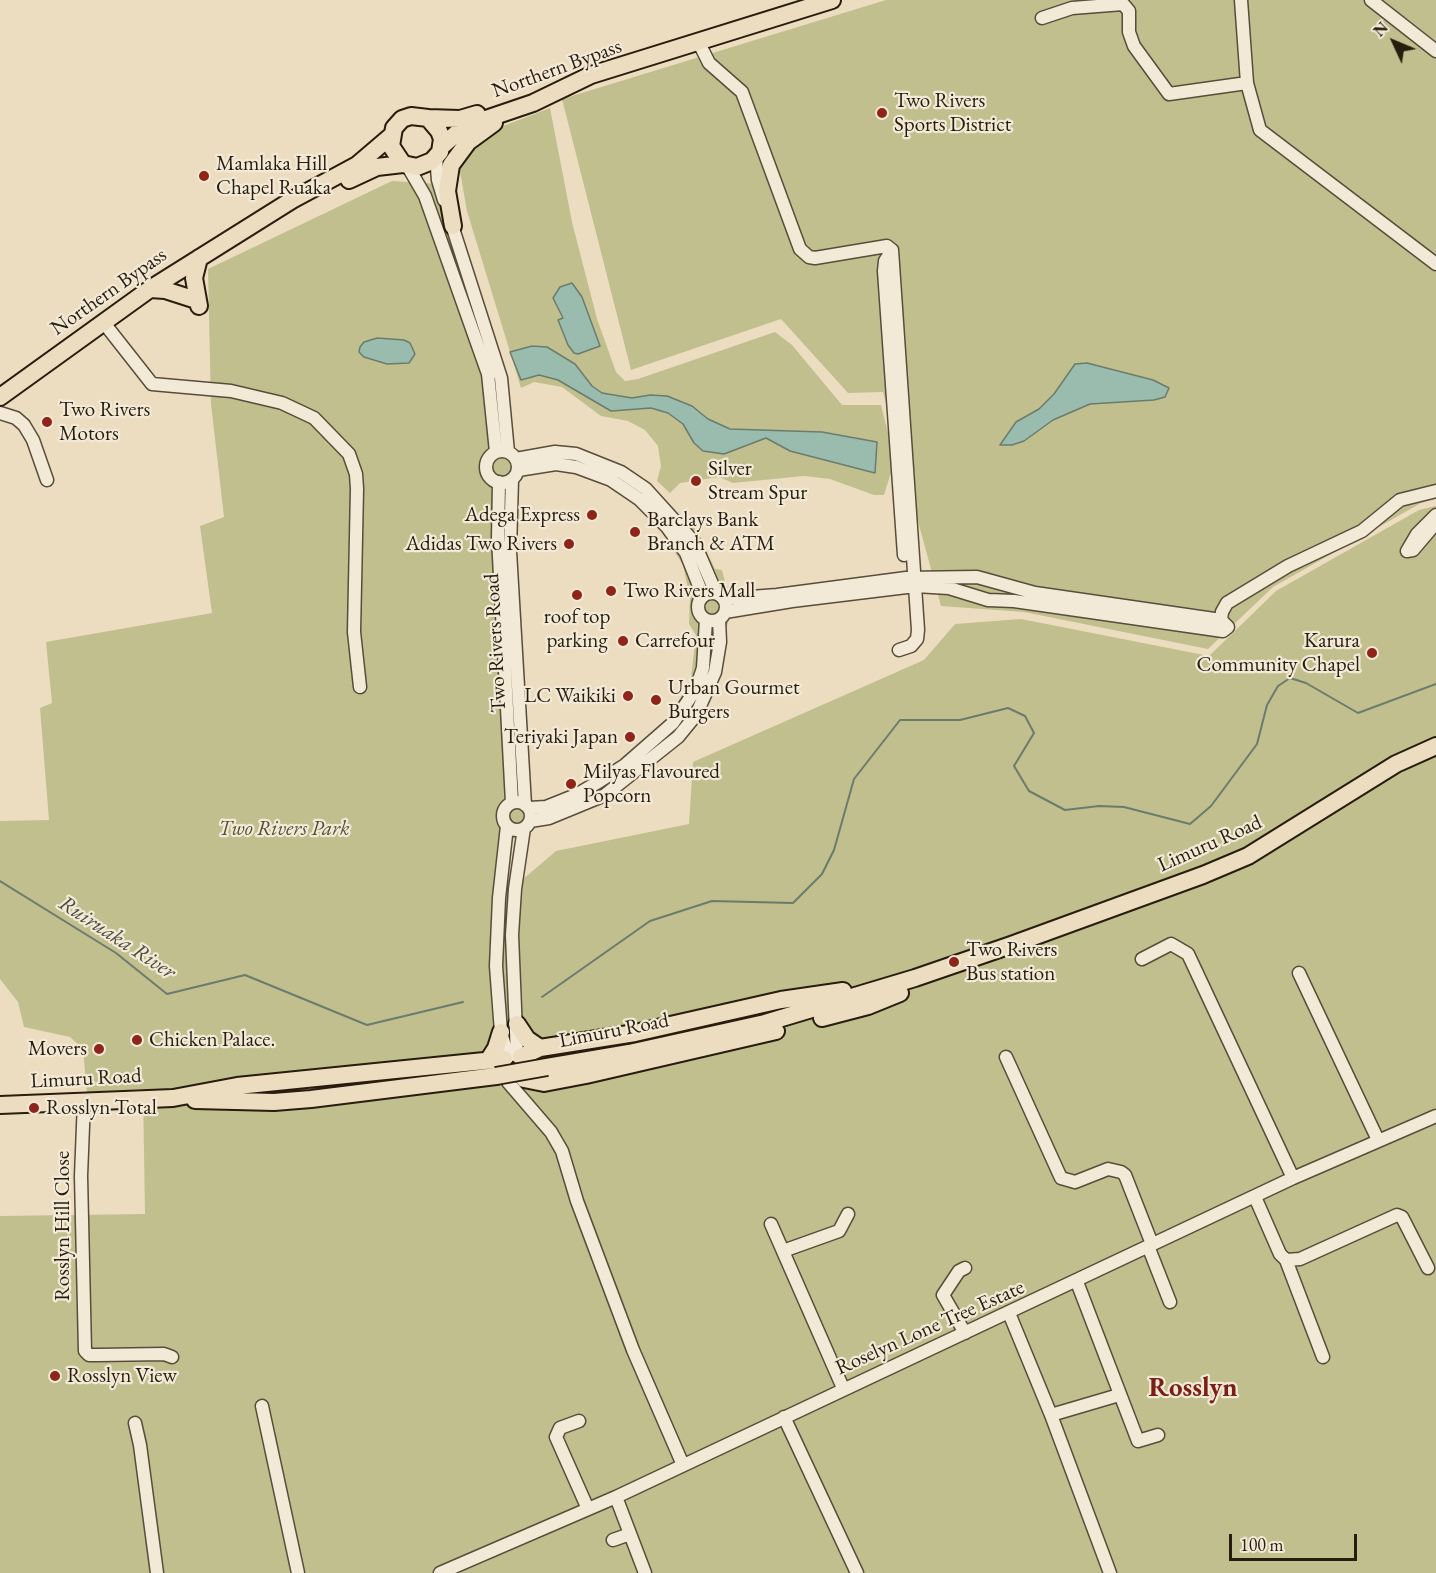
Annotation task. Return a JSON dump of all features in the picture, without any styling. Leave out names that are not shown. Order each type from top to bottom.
[{"type":"main road","name":"Northern Bypass","points":[[278,211],[296,207],[377,167],[405,164],[425,165],[466,128],[512,111],[591,75],[832,0]]},
{"type":"main road","points":[[428,118],[459,119],[575,77],[591,75]]},
{"type":"main road","points":[[453,226],[447,191],[451,165],[468,142],[512,111]]},
{"type":"main road","name":"Northern Bypass","points":[[0,397],[150,289],[278,211],[292,200],[357,165],[391,136],[402,119],[419,115],[428,118]]},
{"type":"main road","points":[[428,118],[441,135],[439,152]]},
{"type":"main road","points":[[391,136],[392,151],[405,164]]},
{"type":"main road","points":[[150,289],[170,291],[196,302],[194,278],[199,258]]},
{"type":"main road","name":"Limuru Road","points":[[176,1098],[274,1102],[765,1023],[848,999],[953,964],[1203,875],[1248,856],[1396,764],[1436,746]]},
{"type":"main road","name":"Limuru Road","points":[[507,1066],[544,1083],[664,1059],[868,1006],[1007,951],[1021,941]]},
{"type":"main road","name":"Limuru Road","points":[[0,1105],[176,1098],[348,1087],[507,1066],[620,1046],[766,1014],[843,991],[953,964]]},
{"type":"main road","points":[[516,1018],[527,1040],[544,1058]]},
{"type":"main road","points":[[501,1032],[496,1048],[507,1066]]},
{"type":"street","points":[[1241,0],[1247,83],[1256,120],[1265,135],[1436,264]]},
{"type":"street","points":[[1371,0],[1436,51]]},
{"type":"street","points":[[1042,18],[1072,8],[1123,4],[1129,11],[1129,32],[1134,46],[1169,94],[1247,83]]},
{"type":"street","points":[[699,43],[709,63],[742,92],[800,249],[809,257],[815,258],[887,246],[892,249],[885,261],[884,271],[911,582]]},
{"type":"street","name":"Two Rivers Road","points":[[439,152],[438,180],[453,226],[508,466],[498,538],[514,729],[527,806]]},
{"type":"street","name":"Two Rivers Road","points":[[405,164],[420,187],[473,311]]},
{"type":"street","points":[[430,212],[446,206]]},
{"type":"street","points":[[104,323],[152,384],[231,391],[282,403],[314,418],[349,454],[356,474],[357,489],[354,633],[360,687]]},
{"type":"street","points":[[0,413],[16,418],[24,424],[33,440],[46,480]]},
{"type":"street","points":[[507,826],[515,830],[605,795],[678,737],[696,715],[715,672],[722,616],[720,596],[694,542],[646,489],[621,471],[576,454],[555,452],[508,466]]},
{"type":"street","points":[[501,1032],[497,932],[507,826],[502,814],[504,808],[512,803],[546,807],[584,791],[625,765],[673,723],[696,689],[703,668],[706,620],[698,608],[703,596],[686,553],[667,527],[639,499],[611,480],[576,466],[556,464],[508,466]]},
{"type":"street","points":[[1221,620],[1221,612],[1227,603],[1288,566],[1362,531],[1400,500],[1436,491]]},
{"type":"street","points":[[1436,515],[1417,534],[1407,550],[1413,550],[1436,523]]},
{"type":"street","points":[[703,596],[765,596],[911,582],[984,578],[1035,593],[1221,620],[1228,624],[1225,630],[1014,601],[987,600],[949,588],[911,582],[803,599],[706,620]]},
{"type":"street","name":"Two Rivers Road","points":[[512,803],[514,729]]},
{"type":"street","points":[[527,806],[527,825],[512,935],[516,1018],[507,1066],[562,1150],[577,1201],[633,1350],[683,1465]]},
{"type":"street","points":[[1142,959],[1171,944],[1188,954],[1293,1178]]},
{"type":"street","points":[[1299,973],[1378,1140]]},
{"type":"street","points":[[499,1015],[516,1018]]},
{"type":"street","points":[[1006,1058],[1061,1178],[1075,1182],[1100,1170],[1114,1169],[1125,1175],[1170,1302]]},
{"type":"street","name":"Rosslyn Hill Close","points":[[84,1101],[81,1176],[85,1351],[89,1355],[99,1356],[164,1354],[172,1358]]},
{"type":"street","name":"Roselyn Lone Tree Estate","points":[[440,1573],[463,1568],[843,1388],[1077,1282],[1293,1178],[1436,1116]]},
{"type":"street","points":[[1255,1197],[1280,1254],[1286,1260],[1323,1358]]},
{"type":"street","points":[[783,1251],[839,1231],[848,1214]]},
{"type":"street","points":[[1286,1260],[1299,1259],[1397,1215],[1402,1217],[1428,1268]]},
{"type":"street","points":[[771,1224],[843,1388]]},
{"type":"street","points":[[964,1333],[943,1295],[959,1271],[965,1268]]},
{"type":"street","points":[[1077,1282],[1138,1441],[1158,1435]]},
{"type":"street","points":[[1009,1313],[1052,1415],[1110,1573]]},
{"type":"street","points":[[1052,1415],[1119,1395]]},
{"type":"street","points":[[262,1406],[298,1573]]},
{"type":"street","points":[[784,1417],[857,1573]]},
{"type":"street","points":[[579,1421],[560,1428],[556,1437],[588,1509]]},
{"type":"street","points":[[135,1423],[140,1444],[157,1573]]},
{"type":"street","points":[[616,1497],[645,1573]]},
{"type":"street","points":[[613,1540],[630,1534]]},
{"type":"green space","points":[[886,0],[1436,0],[1436,499],[1421,503],[1273,587],[1208,649],[1024,612],[941,606],[883,392],[848,393],[781,319],[631,370],[562,99]]},
{"type":"green space","points":[[550,108],[572,222],[597,319],[616,372],[625,381],[638,379],[775,332],[792,345],[842,405],[881,405],[890,441],[892,469],[884,495],[874,495],[830,479],[804,476],[733,483],[719,477],[680,483],[670,493],[657,481],[661,466],[658,446],[645,430],[628,421],[601,416],[562,387],[534,382],[521,388],[467,211],[459,166],[467,151],[493,130]]},
{"type":"green space","name":"Two Rivers Park","points":[[392,181],[439,184],[479,348],[493,457],[504,453],[510,456],[515,464],[513,474],[502,480],[504,810],[515,803],[521,804],[529,811],[530,818],[519,829],[511,828],[501,898],[556,851],[689,824],[693,762],[924,660],[955,624],[1021,619],[1209,656],[1276,591],[1419,510],[1436,506],[1436,1573],[0,1573],[0,1216],[145,1214],[143,1089],[87,1093],[83,1049],[70,1037],[24,1027],[18,1002],[0,979],[0,821],[49,820],[40,708],[52,703],[46,642],[212,613],[200,526],[224,517],[211,404],[208,269]]},
{"type":"green space","points":[[688,519],[694,526],[715,569],[722,570],[726,586],[738,589],[734,601],[737,609],[729,620],[693,727],[672,714],[691,678],[696,635],[689,624],[690,598],[683,565],[669,543]]},
{"type":"shaded area","points":[[572,283],[582,297],[600,346],[578,354],[574,353],[568,345],[558,320],[563,318],[553,298],[560,287]]},
{"type":"shaded area","points":[[377,338],[404,340],[410,343],[415,354],[409,363],[387,364],[364,357],[359,352],[360,347],[364,342]]},
{"type":"shaded area","points":[[532,346],[547,347],[575,364],[592,386],[602,393],[632,398],[650,395],[667,396],[692,406],[708,419],[730,429],[822,432],[877,442],[875,473],[790,451],[766,438],[724,454],[703,451],[694,443],[683,424],[668,413],[651,408],[611,411],[558,380],[539,375],[521,380],[510,352]]},
{"type":"shaded area","points":[[1087,363],[1153,380],[1169,388],[1165,397],[1154,400],[1090,404],[1053,420],[1024,441],[1012,445],[1000,445],[1016,422],[1039,409],[1054,394],[1075,364]]},
{"type":"waterway","name":"Ruiruaka River","points":[[542,997],[650,921],[712,901],[793,903],[822,874],[834,850],[854,779],[900,720],[960,720],[1008,708],[1025,716],[1034,733],[1014,766],[1029,791],[1065,810],[1099,806],[1124,807],[1190,824],[1211,806],[1257,744],[1267,705],[1278,686],[1290,678],[1306,683],[1358,713],[1436,684]]},
{"type":"waterway","name":"Ruiruaka River","points":[[0,881],[116,953],[167,994],[245,975],[367,1025],[463,1002]]},
{"type":"place","name":"Two Rivers Sports District","points":[[882,113]]},
{"type":"place","name":"Mamlaka Hill Chapel Ruaka","points":[[204,176]]},
{"type":"place","name":"Two Rivers Motors","points":[[47,422]]},
{"type":"place","name":"Silver Stream Spur","points":[[696,481]]},
{"type":"place","name":"Adega Express","points":[[592,515]]},
{"type":"place","name":"Barclays Bank Branch & ATM","points":[[635,532]]},
{"type":"place","name":"Adidas Two Rivers","points":[[569,544]]},
{"type":"place","name":"Two Rivers Mall","points":[[611,591]]},
{"type":"place","name":"roof top parking","points":[[577,595]]},
{"type":"place","name":"Carrefour","points":[[623,641]]},
{"type":"place","name":"Karura Community Chapel","points":[[1372,653]]},
{"type":"place","name":"LC Waikiki","points":[[628,696]]},
{"type":"place","name":"Urban Gourmet Burgers","points":[[656,700]]},
{"type":"place","name":"Teriyaki Japan","points":[[630,737]]},
{"type":"place","name":"Milyas Flavoured Popcorn","points":[[571,784]]},
{"type":"place","name":"Two Rivers Bus station","points":[[954,962]]},
{"type":"place","name":"Chicken Palace.","points":[[137,1040]]},
{"type":"place","name":"Movers","points":[[99,1049]]},
{"type":"place","name":"Rosslyn Total","points":[[34,1108]]},
{"type":"place","name":"Rosslyn View","points":[[55,1376]]},
{"type":"district","name":"Rosslyn","points":[[1193,1389]]}]
